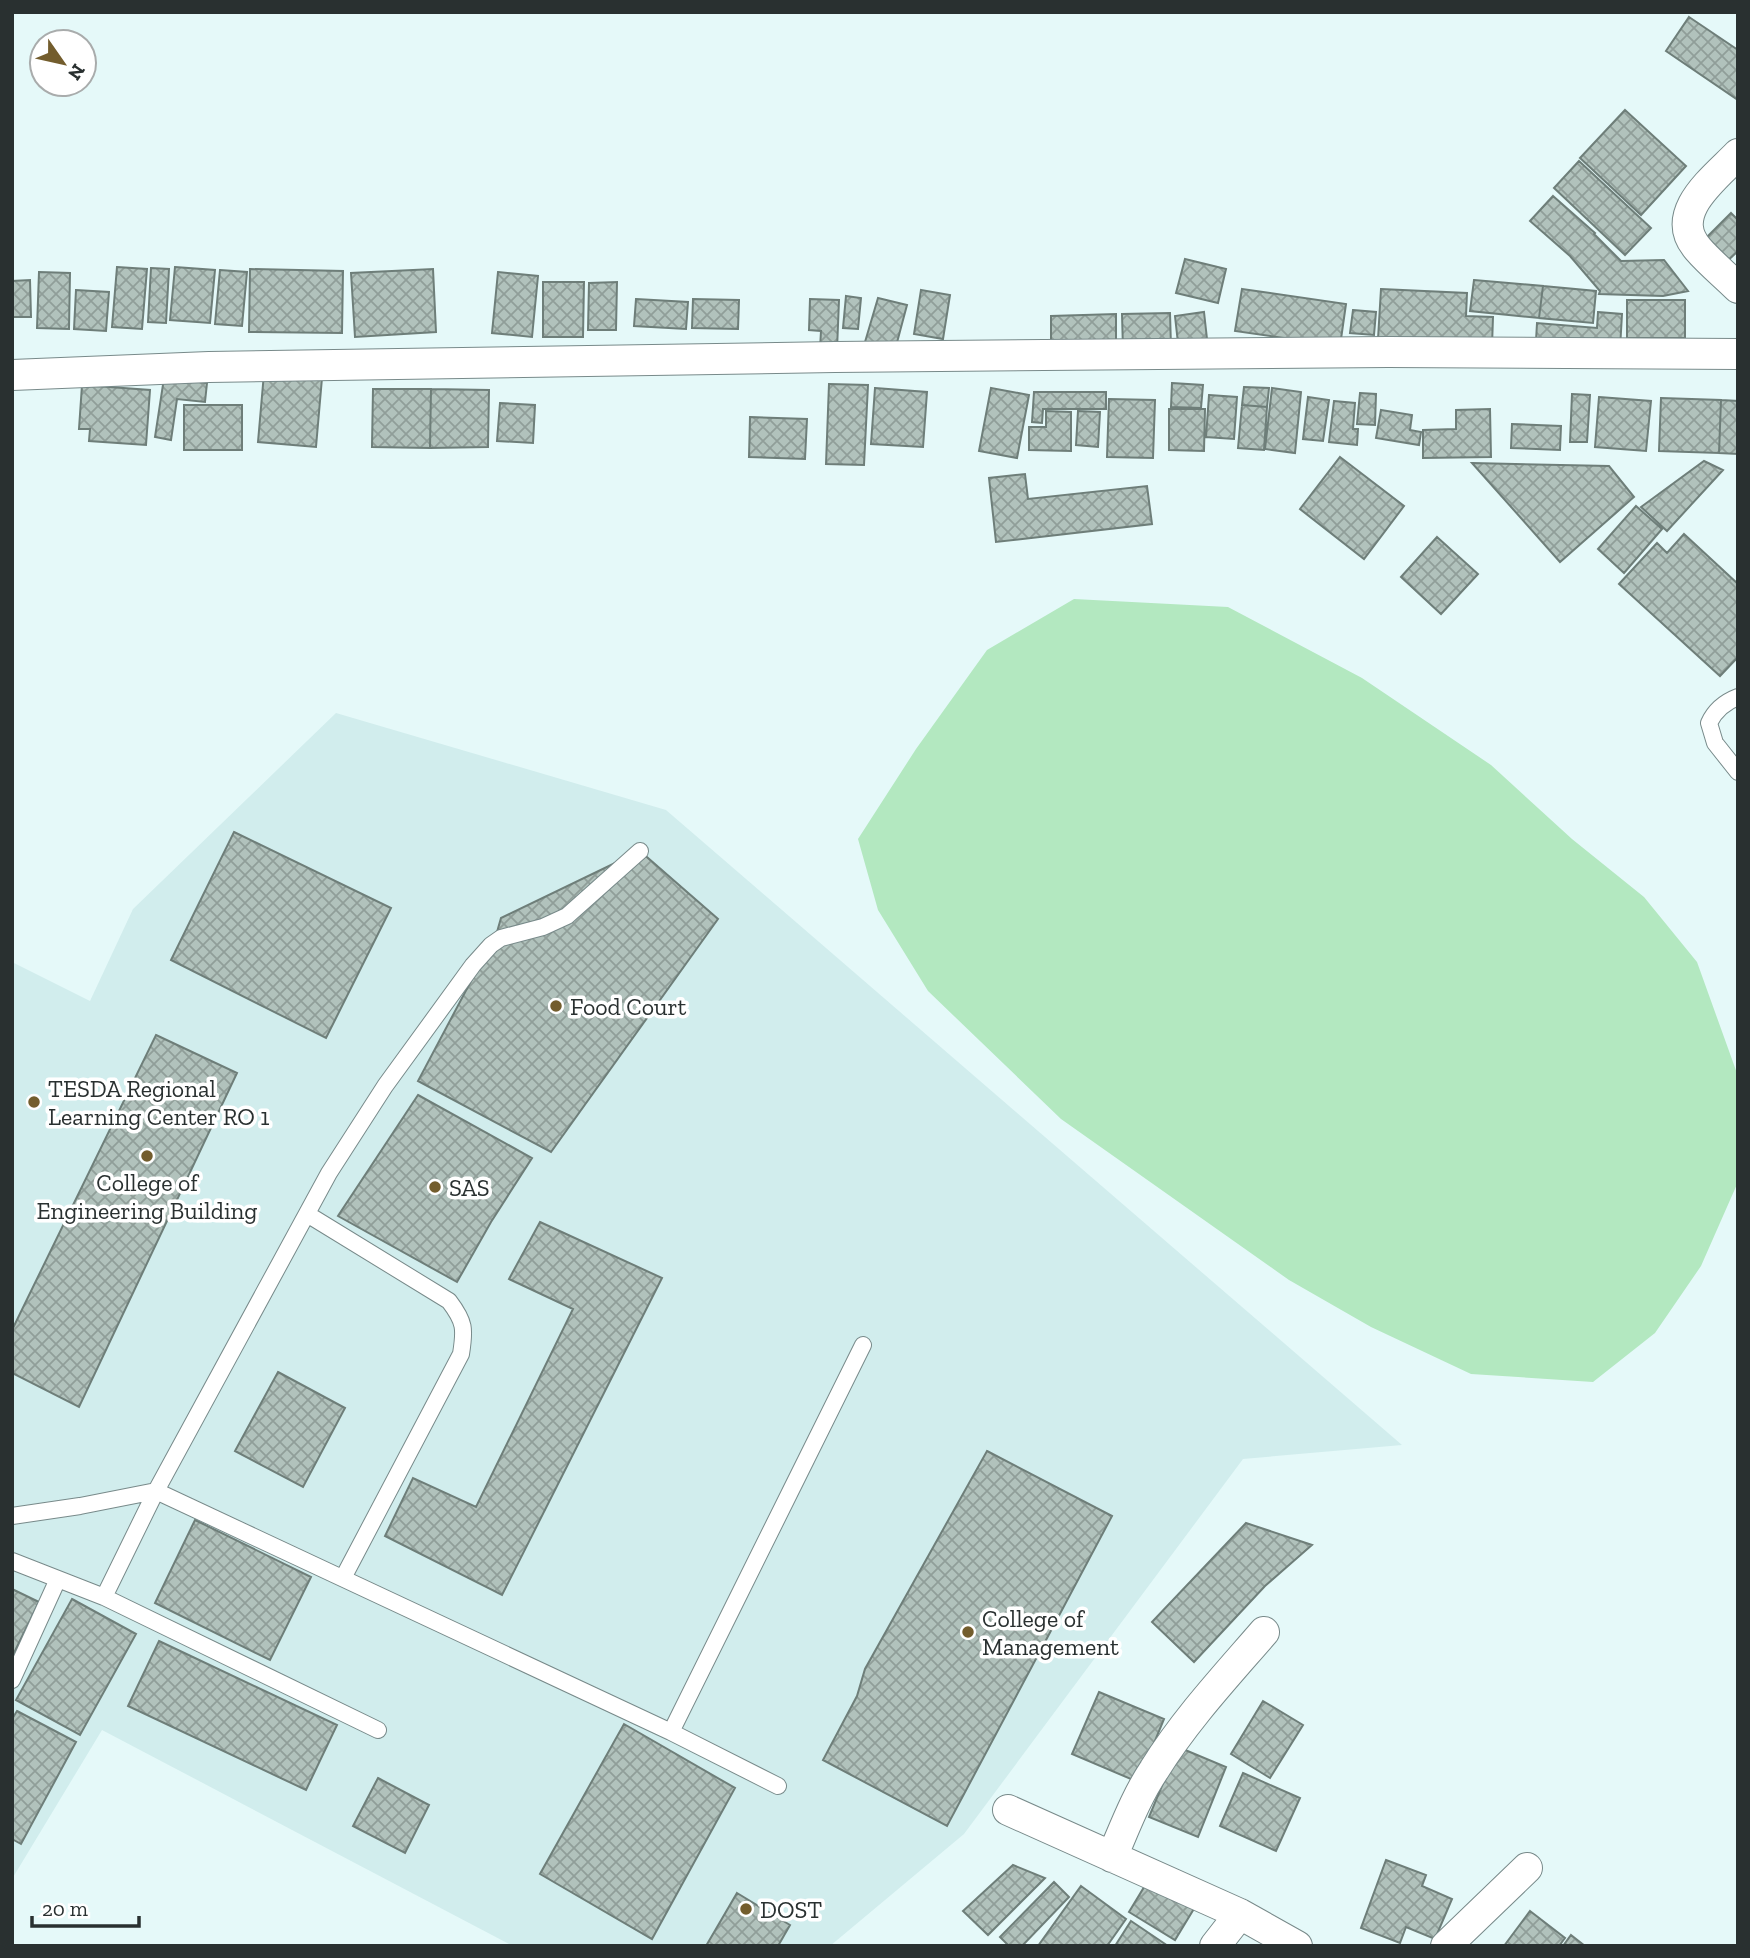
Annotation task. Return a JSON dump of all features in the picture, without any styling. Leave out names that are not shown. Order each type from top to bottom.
[{"type":"street","points":[[1738,154],[1695,201],[1687,217],[1689,233],[1696,247],[1738,288]]},
{"type":"street","points":[[12,374],[223,367],[835,357],[1388,352],[1738,354]]},
{"type":"street","points":[[1112,1857],[1154,1769],[1192,1716],[1264,1632]]},
{"type":"street","points":[[1008,1810],[1240,1914],[1297,1946]]},
{"type":"street","points":[[1446,1946],[1527,1868]]},
{"type":"street","points":[[1215,1946],[1240,1914]]},
{"type":"lane","points":[[1738,697],[1728,701],[1709,723],[1715,743],[1738,772]]},
{"type":"lane","points":[[104,1597],[156,1491],[329,1173],[385,1086],[473,965],[491,945],[501,938],[543,927],[567,916],[640,850]]},
{"type":"lane","points":[[307,1214],[449,1301],[461,1318],[464,1332],[461,1354],[343,1578]]},
{"type":"lane","points":[[671,1732],[863,1345]]},
{"type":"lane","points":[[12,1516],[156,1491],[671,1732],[778,1786]]},
{"type":"lane","points":[[12,1561],[104,1597],[378,1730]]},
{"type":"lane","points":[[12,1680],[58,1579]]},
{"type":"shaded area","points":[[336,713],[666,810],[1402,1445],[1243,1459],[964,1834],[830,1946],[513,1946],[102,1730],[12,1879],[12,962],[90,1001],[133,909]]},
{"type":"green space","points":[[1074,599],[1228,607],[1362,678],[1491,765],[1572,839],[1644,897],[1697,962],[1738,1076],[1738,1182],[1701,1266],[1655,1333],[1593,1382],[1471,1374],[1371,1327],[1289,1280],[1061,1119],[928,991],[878,910],[858,839],[916,749],[987,650]]},
{"type":"building","points":[[1689,17],[1738,50],[1738,100],[1666,51]]},
{"type":"building","points":[[1625,110],[1686,166],[1641,215],[1580,158]]},
{"type":"building","points":[[1579,161],[1651,228],[1625,255],[1554,188]]},
{"type":"building","points":[[1553,196],[1595,233],[1621,261],[1664,260],[1688,291],[1663,296],[1599,294],[1600,291],[1570,256],[1530,221]]},
{"type":"building","points":[[1731,213],[1738,220],[1738,251],[1720,268],[1697,247]]},
{"type":"building","points":[[1185,259],[1226,269],[1218,303],[1176,293]]},
{"type":"building","points":[[117,267],[147,269],[142,329],[112,327]]},
{"type":"building","points":[[175,267],[215,270],[210,323],[170,320]]},
{"type":"building","points":[[151,268],[169,269],[166,323],[148,322]]},
{"type":"building","points":[[250,269],[343,271],[342,333],[249,332]]},
{"type":"building","points":[[433,269],[436,332],[355,337],[351,273]]},
{"type":"building","points":[[220,270],[247,272],[242,326],[215,324]]},
{"type":"building","points":[[39,272],[70,273],[69,329],[37,328]]},
{"type":"building","points":[[498,272],[538,276],[532,337],[492,333]]},
{"type":"building","points":[[30,280],[31,317],[12,317],[12,281]]},
{"type":"building","points":[[1474,280],[1543,286],[1539,318],[1470,311]]},
{"type":"building","points":[[543,282],[584,282],[583,337],[543,337]]},
{"type":"building","points":[[617,282],[616,330],[588,330],[589,283]]},
{"type":"building","points":[[1543,286],[1596,291],[1593,323],[1539,318]]},
{"type":"building","points":[[1242,289],[1346,304],[1340,346],[1235,331]]},
{"type":"building","points":[[1381,289],[1467,293],[1466,316],[1493,317],[1492,346],[1378,339]]},
{"type":"building","points":[[76,290],[109,292],[106,331],[74,329]]},
{"type":"building","points":[[921,290],[950,295],[943,339],[914,334]]},
{"type":"building","points":[[846,296],[861,298],[858,329],[843,328]]},
{"type":"building","points":[[878,298],[907,305],[895,350],[865,342]]},
{"type":"building","points":[[636,299],[688,302],[686,329],[634,326]]},
{"type":"building","points":[[693,299],[739,300],[738,329],[692,328]]},
{"type":"building","points":[[810,299],[839,300],[837,350],[820,349],[821,331],[809,330]]},
{"type":"building","points":[[1627,300],[1685,300],[1685,338],[1627,338]]},
{"type":"building","points":[[1353,310],[1376,312],[1374,335],[1350,333]]},
{"type":"building","points":[[1204,312],[1207,339],[1178,343],[1175,316]]},
{"type":"building","points":[[1598,312],[1622,314],[1620,349],[1536,341],[1537,323],[1597,328]]},
{"type":"building","points":[[1170,313],[1171,347],[1123,349],[1122,314]]},
{"type":"building","points":[[1116,314],[1116,350],[1051,351],[1051,316]]},
{"type":"building","points":[[264,373],[322,378],[316,447],[258,442]]},
{"type":"building","points":[[164,378],[207,383],[205,402],[177,399],[171,440],[155,437]]},
{"type":"building","points":[[1172,383],[1203,385],[1201,408],[1171,407]]},
{"type":"building","points":[[829,384],[868,385],[864,465],[826,464]]},
{"type":"building","points":[[82,385],[150,390],[146,445],[89,441],[90,429],[79,429]]},
{"type":"building","points":[[1244,387],[1269,388],[1267,407],[1242,405]]},
{"type":"building","points":[[875,388],[927,392],[923,447],[871,444]]},
{"type":"building","points":[[991,388],[1029,395],[1017,458],[979,451]]},
{"type":"building","points":[[1272,388],[1301,392],[1295,453],[1265,449]]},
{"type":"building","points":[[373,389],[431,389],[430,448],[372,447]]},
{"type":"building","points":[[431,389],[489,390],[488,447],[430,448]]},
{"type":"building","points":[[1034,392],[1106,392],[1106,409],[1043,409],[1042,423],[1032,422]]},
{"type":"building","points":[[1360,393],[1376,394],[1375,425],[1357,424]]},
{"type":"building","points":[[1572,394],[1590,395],[1587,442],[1570,442]]},
{"type":"building","points":[[1209,395],[1237,397],[1234,439],[1206,437]]},
{"type":"building","points":[[1308,397],[1329,400],[1323,441],[1303,439]]},
{"type":"building","points":[[1599,397],[1651,401],[1646,451],[1595,447]]},
{"type":"building","points":[[1661,398],[1721,400],[1719,453],[1659,451]]},
{"type":"building","points":[[1109,399],[1155,400],[1153,458],[1107,457]]},
{"type":"building","points":[[1721,400],[1738,401],[1738,454],[1719,453]]},
{"type":"building","points":[[1334,401],[1355,403],[1353,429],[1358,429],[1357,445],[1329,442]]},
{"type":"building","points":[[500,403],[535,405],[533,443],[497,441]]},
{"type":"building","points":[[184,405],[242,405],[242,450],[184,450]]},
{"type":"building","points":[[1242,405],[1267,407],[1264,450],[1238,448]]},
{"type":"building","points":[[1169,409],[1205,409],[1204,451],[1169,450]]},
{"type":"building","points":[[1490,409],[1491,457],[1423,458],[1423,430],[1456,429],[1456,410]]},
{"type":"building","points":[[1381,410],[1412,415],[1410,430],[1421,432],[1419,445],[1376,438]]},
{"type":"building","points":[[1046,411],[1071,412],[1071,451],[1029,450],[1029,427],[1046,427]]},
{"type":"building","points":[[1078,411],[1100,412],[1098,447],[1076,445]]},
{"type":"building","points":[[750,417],[807,419],[805,459],[749,457]]},
{"type":"building","points":[[1512,424],[1561,426],[1560,450],[1511,448]]},
{"type":"building","points":[[1340,457],[1404,506],[1364,559],[1300,509]]},
{"type":"building","points":[[1704,461],[1723,470],[1667,531],[1641,507]]},
{"type":"building","points":[[1472,463],[1609,466],[1634,497],[1560,562]]},
{"type":"building","points":[[1025,474],[1028,499],[1147,486],[1152,524],[996,542],[989,478]]},
{"type":"building","points":[[1636,506],[1662,529],[1624,573],[1598,549]]},
{"type":"building","points":[[1684,534],[1738,584],[1738,657],[1720,676],[1619,584],[1657,543],[1667,553]]},
{"type":"building","points":[[1437,537],[1478,574],[1441,614],[1401,577]]},
{"type":"building","points":[[234,832],[391,908],[326,1038],[171,960]]},
{"type":"building","name":"Food Court","points":[[640,851],[718,919],[551,1152],[418,1081],[497,932],[501,918]]},
{"type":"building","name":"College of Engineering Building","points":[[156,1035],[237,1073],[79,1407],[12,1373],[12,1330]]},
{"type":"building","name":"SAS","points":[[418,1095],[532,1158],[457,1282],[338,1216]]},
{"type":"building","points":[[540,1222],[662,1278],[502,1595],[385,1536],[413,1478],[476,1507],[573,1309],[509,1279]]},
{"type":"building","points":[[278,1372],[345,1408],[303,1487],[235,1451]]},
{"type":"building","name":"College of Management","points":[[987,1451],[1112,1516],[947,1826],[823,1760],[857,1696],[865,1669]]},
{"type":"building","points":[[195,1520],[311,1577],[270,1660],[155,1603]]},
{"type":"building","points":[[1246,1523],[1312,1545],[1265,1586],[1194,1662],[1152,1622]]},
{"type":"building","points":[[12,1589],[39,1602],[12,1657]]},
{"type":"building","points":[[72,1599],[136,1634],[80,1735],[16,1700]]},
{"type":"building","points":[[159,1641],[337,1725],[306,1790],[128,1706]]},
{"type":"building","points":[[1099,1692],[1164,1719],[1138,1782],[1072,1754]]},
{"type":"building","points":[[1263,1701],[1303,1725],[1270,1778],[1231,1754]]},
{"type":"building","points":[[17,1711],[76,1742],[21,1844],[12,1839],[12,1719]]},
{"type":"building","points":[[624,1724],[735,1788],[652,1939],[540,1874]]},
{"type":"building","points":[[1178,1747],[1226,1767],[1198,1837],[1149,1817]]},
{"type":"building","points":[[1243,1773],[1300,1798],[1276,1851],[1220,1826]]},
{"type":"building","points":[[378,1778],[429,1805],[405,1853],[353,1826]]},
{"type":"building","points":[[1386,1860],[1426,1875],[1422,1886],[1452,1899],[1435,1939],[1406,1927],[1400,1943],[1361,1928]]},
{"type":"building","points":[[1013,1865],[1045,1878],[988,1935],[963,1911]]},
{"type":"building","points":[[1149,1879],[1195,1907],[1175,1940],[1129,1912]]},
{"type":"building","points":[[1054,1882],[1069,1897],[1022,1946],[1009,1946],[1000,1937]]},
{"type":"building","points":[[1081,1886],[1126,1919],[1107,1946],[1038,1946]]},
{"type":"building","name":"DOST","points":[[737,1893],[790,1925],[778,1946],[706,1946]]},
{"type":"building","points":[[1530,1911],[1565,1938],[1559,1946],[1504,1946]]},
{"type":"building","points":[[1131,1921],[1168,1946],[1115,1946]]},
{"type":"building","points":[[1571,1935],[1585,1946],[1563,1946]]},
{"type":"place","name":"Food Court","points":[[556,1006]]},
{"type":"place","name":"TESDA Regional Learning Center RO 1","points":[[34,1102]]},
{"type":"place","name":"College of Engineering Building","points":[[147,1156]]},
{"type":"place","name":"SAS","points":[[435,1187]]},
{"type":"place","name":"College of Management","points":[[968,1632]]},
{"type":"place","name":"DOST","points":[[746,1909]]}]
